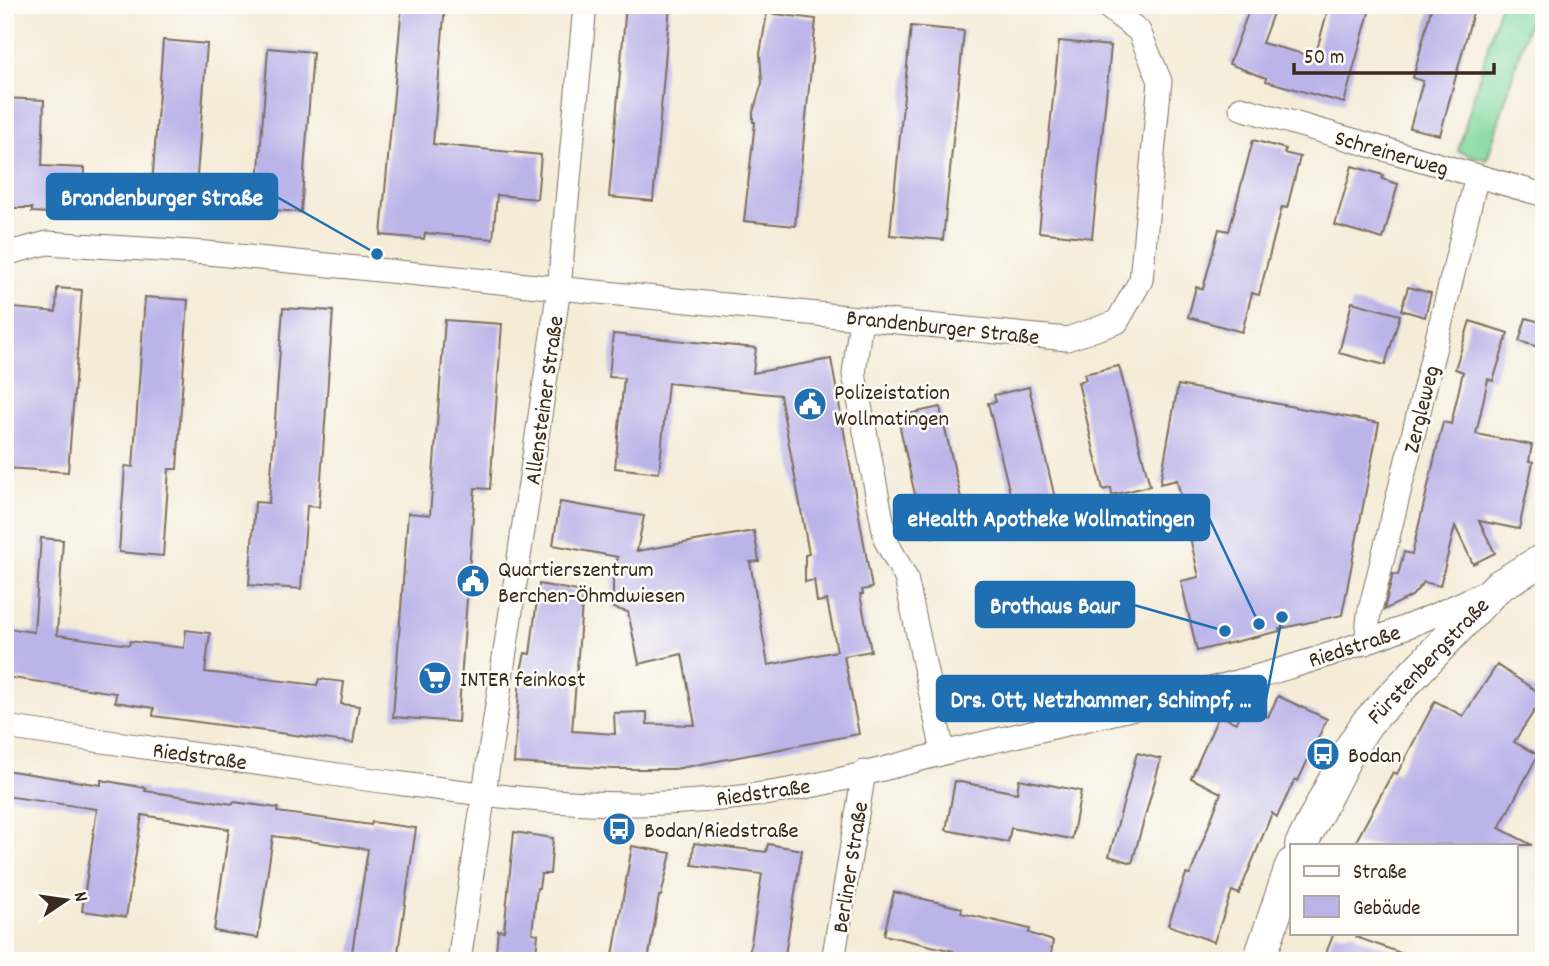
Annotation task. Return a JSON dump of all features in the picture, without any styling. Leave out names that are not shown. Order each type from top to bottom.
[{"type":"main road","name":"Fürstenbergstraße","points":[[1302,844],[1349,749],[1367,723],[1497,587],[1544,559]]},
{"type":"main road","points":[[1259,961],[1290,869]]},
{"type":"street","name":"Allensteiner Straße","points":[[459,961],[559,288],[585,5]]},
{"type":"street","name":"Brandenburger Straße","points":[[5,254],[47,243],[208,253],[1067,338],[1117,321],[1141,280],[1160,81],[1139,31],[1105,5]]},
{"type":"street","name":"Schreinerweg","points":[[1241,108],[1544,195]]},
{"type":"street","name":"Zergleweg","points":[[1366,643],[1369,614],[1477,176]]},
{"type":"street","points":[[862,318],[854,373],[886,541],[906,578],[943,752]]},
{"type":"street","name":"Riedstraße","points":[[5,727],[485,793],[608,803],[681,802],[803,787],[1176,697],[1366,643],[1436,616],[1497,587]]},
{"type":"street","name":"Berliner Straße","points":[[833,961],[864,772]]},
{"type":"green space","points":[[1500,5],[1534,5],[1487,160],[1458,151]]},
{"type":"building","points":[[402,5],[445,5],[433,144],[541,155],[537,199],[497,195],[493,239],[425,233],[424,239],[381,235]]},
{"type":"building","points":[[626,5],[670,5],[653,201],[609,197]]},
{"type":"building","points":[[1251,5],[1276,5],[1262,43],[1315,57],[1329,5],[1371,5],[1344,103],[1266,81],[1266,78],[1229,64]]},
{"type":"building","points":[[1432,5],[1475,5],[1440,135],[1410,128],[1423,81],[1413,78]]},
{"type":"building","points":[[767,13],[816,19],[795,226],[744,221],[755,122],[753,112],[762,83],[760,54]]},
{"type":"building","points":[[911,26],[964,31],[943,240],[890,235]]},
{"type":"building","points":[[163,40],[207,44],[195,202],[151,198]]},
{"type":"building","points":[[1059,41],[1111,46],[1092,238],[1039,232]]},
{"type":"building","points":[[268,48],[313,52],[301,212],[256,209]]},
{"type":"building","points":[[5,98],[44,100],[42,166],[85,168],[83,215],[11,208],[12,166],[5,166]]},
{"type":"building","points":[[1253,140],[1286,149],[1284,153],[1300,157],[1287,208],[1282,207],[1259,295],[1252,293],[1242,332],[1188,317],[1196,287],[1203,289],[1219,229],[1229,231]]},
{"type":"building","points":[[1352,166],[1383,175],[1382,179],[1398,184],[1383,239],[1335,225]]},
{"type":"building","points":[[1408,287],[1431,293],[1425,317],[1401,310]]},
{"type":"building","points":[[57,288],[82,290],[68,472],[5,468],[5,307],[56,312]]},
{"type":"building","points":[[145,297],[188,300],[177,469],[169,469],[163,556],[119,552],[125,466],[133,467]]},
{"type":"building","points":[[1352,302],[1400,315],[1385,365],[1339,353]]},
{"type":"building","points":[[283,308],[333,311],[319,507],[307,506],[301,589],[249,585],[255,502],[269,503]]},
{"type":"building","points":[[1526,318],[1544,323],[1544,349],[1519,341]]},
{"type":"building","points":[[445,320],[502,324],[490,489],[475,488],[458,722],[393,717],[408,513],[430,515]]},
{"type":"building","points":[[1470,321],[1508,333],[1493,381],[1488,379],[1476,434],[1532,445],[1529,461],[1533,462],[1519,529],[1479,521],[1495,553],[1473,564],[1455,526],[1440,586],[1424,582],[1412,596],[1384,610],[1393,574],[1398,575],[1404,552],[1412,554],[1443,422],[1451,424],[1463,372],[1455,369]]},
{"type":"building","points":[[613,334],[756,348],[753,373],[831,359],[872,588],[862,590],[863,594],[860,594],[871,651],[844,656],[859,734],[675,769],[614,769],[514,763],[520,675],[525,653],[530,654],[539,584],[583,592],[572,731],[615,734],[614,713],[647,712],[647,724],[695,725],[682,654],[639,664],[628,612],[613,608],[613,576],[618,557],[553,545],[560,502],[644,516],[637,551],[754,531],[759,561],[750,562],[768,665],[837,651],[827,600],[817,602],[814,580],[805,582],[805,555],[809,554],[780,395],[668,383],[659,473],[615,468],[624,378],[609,377]]},
{"type":"building","points":[[1119,366],[1150,486],[1112,495],[1111,488],[1103,490],[1078,382],[1086,380],[1084,374]]},
{"type":"building","points":[[1178,385],[1379,423],[1342,615],[1197,651],[1181,581],[1199,577],[1177,480],[1160,484]]},
{"type":"building","points":[[1029,387],[1057,507],[1023,516],[1021,509],[1014,510],[988,403],[996,402],[994,395]]},
{"type":"building","points":[[940,407],[968,528],[932,537],[930,529],[923,531],[899,423],[906,422],[904,415]]},
{"type":"building","points":[[41,538],[63,540],[57,635],[129,645],[130,641],[184,648],[186,630],[210,633],[205,672],[317,685],[319,679],[344,682],[341,704],[359,706],[353,743],[153,716],[154,708],[115,702],[116,693],[5,677],[5,628],[34,632]]},
{"type":"building","points":[[1497,665],[1544,696],[1514,742],[1538,755],[1499,828],[1532,845],[1355,844],[1393,772],[1397,774],[1435,701],[1463,716]]},
{"type":"building","points":[[1278,696],[1327,719],[1298,781],[1295,779],[1277,817],[1272,813],[1239,894],[1232,891],[1214,942],[1168,925],[1186,874],[1190,875],[1221,793],[1191,778],[1219,715],[1236,723],[1244,706],[1268,717]]},
{"type":"building","points":[[1137,753],[1161,759],[1132,863],[1109,856]]},
{"type":"building","points":[[5,770],[101,785],[101,780],[146,788],[145,791],[278,808],[277,812],[371,825],[372,822],[416,828],[397,959],[352,952],[368,849],[273,836],[258,938],[214,931],[229,829],[142,815],[126,917],[82,911],[97,809],[5,796]]},
{"type":"building","points":[[1019,779],[1081,791],[1072,839],[1011,828],[1008,842],[946,830],[955,781],[1017,793]]},
{"type":"building","points":[[514,832],[553,838],[550,874],[541,874],[537,888],[532,933],[538,934],[536,955],[496,951],[498,930],[504,931]]},
{"type":"building","points":[[694,843],[766,852],[768,844],[802,850],[784,961],[748,961],[762,874],[692,865]]},
{"type":"building","points":[[632,846],[671,853],[659,896],[648,961],[612,961]]},
{"type":"building","points":[[894,892],[962,908],[961,913],[1030,929],[1029,933],[1053,941],[1050,961],[974,961],[952,955],[953,951],[884,935]]},
{"type":"building","points":[[1334,934],[1358,934],[1356,937],[1415,958],[1414,961],[1323,961]]},
{"type":"place","name":"Brandenburger Straße","points":[[377,254]]},
{"type":"place","name":"Polizeistation Wollmatingen","points":[[810,404]]},
{"type":"place","name":"Quartierszentrum Berchen-Öhmdwiesen","points":[[473,581]]},
{"type":"place","name":"Drs. Ott, Netzhammer, Schimpf, ...","points":[[1282,617]]},
{"type":"place","name":"eHealth Apotheke Wollmatingen","points":[[1259,624]]},
{"type":"place","name":"Brothaus Baur","points":[[1225,631]]},
{"type":"place","name":"INTER feinkost","points":[[435,678]]},
{"type":"place","name":"Bodan","points":[[1323,754]]},
{"type":"place","name":"Bodan/Riedstraße","points":[[619,829]]}]
